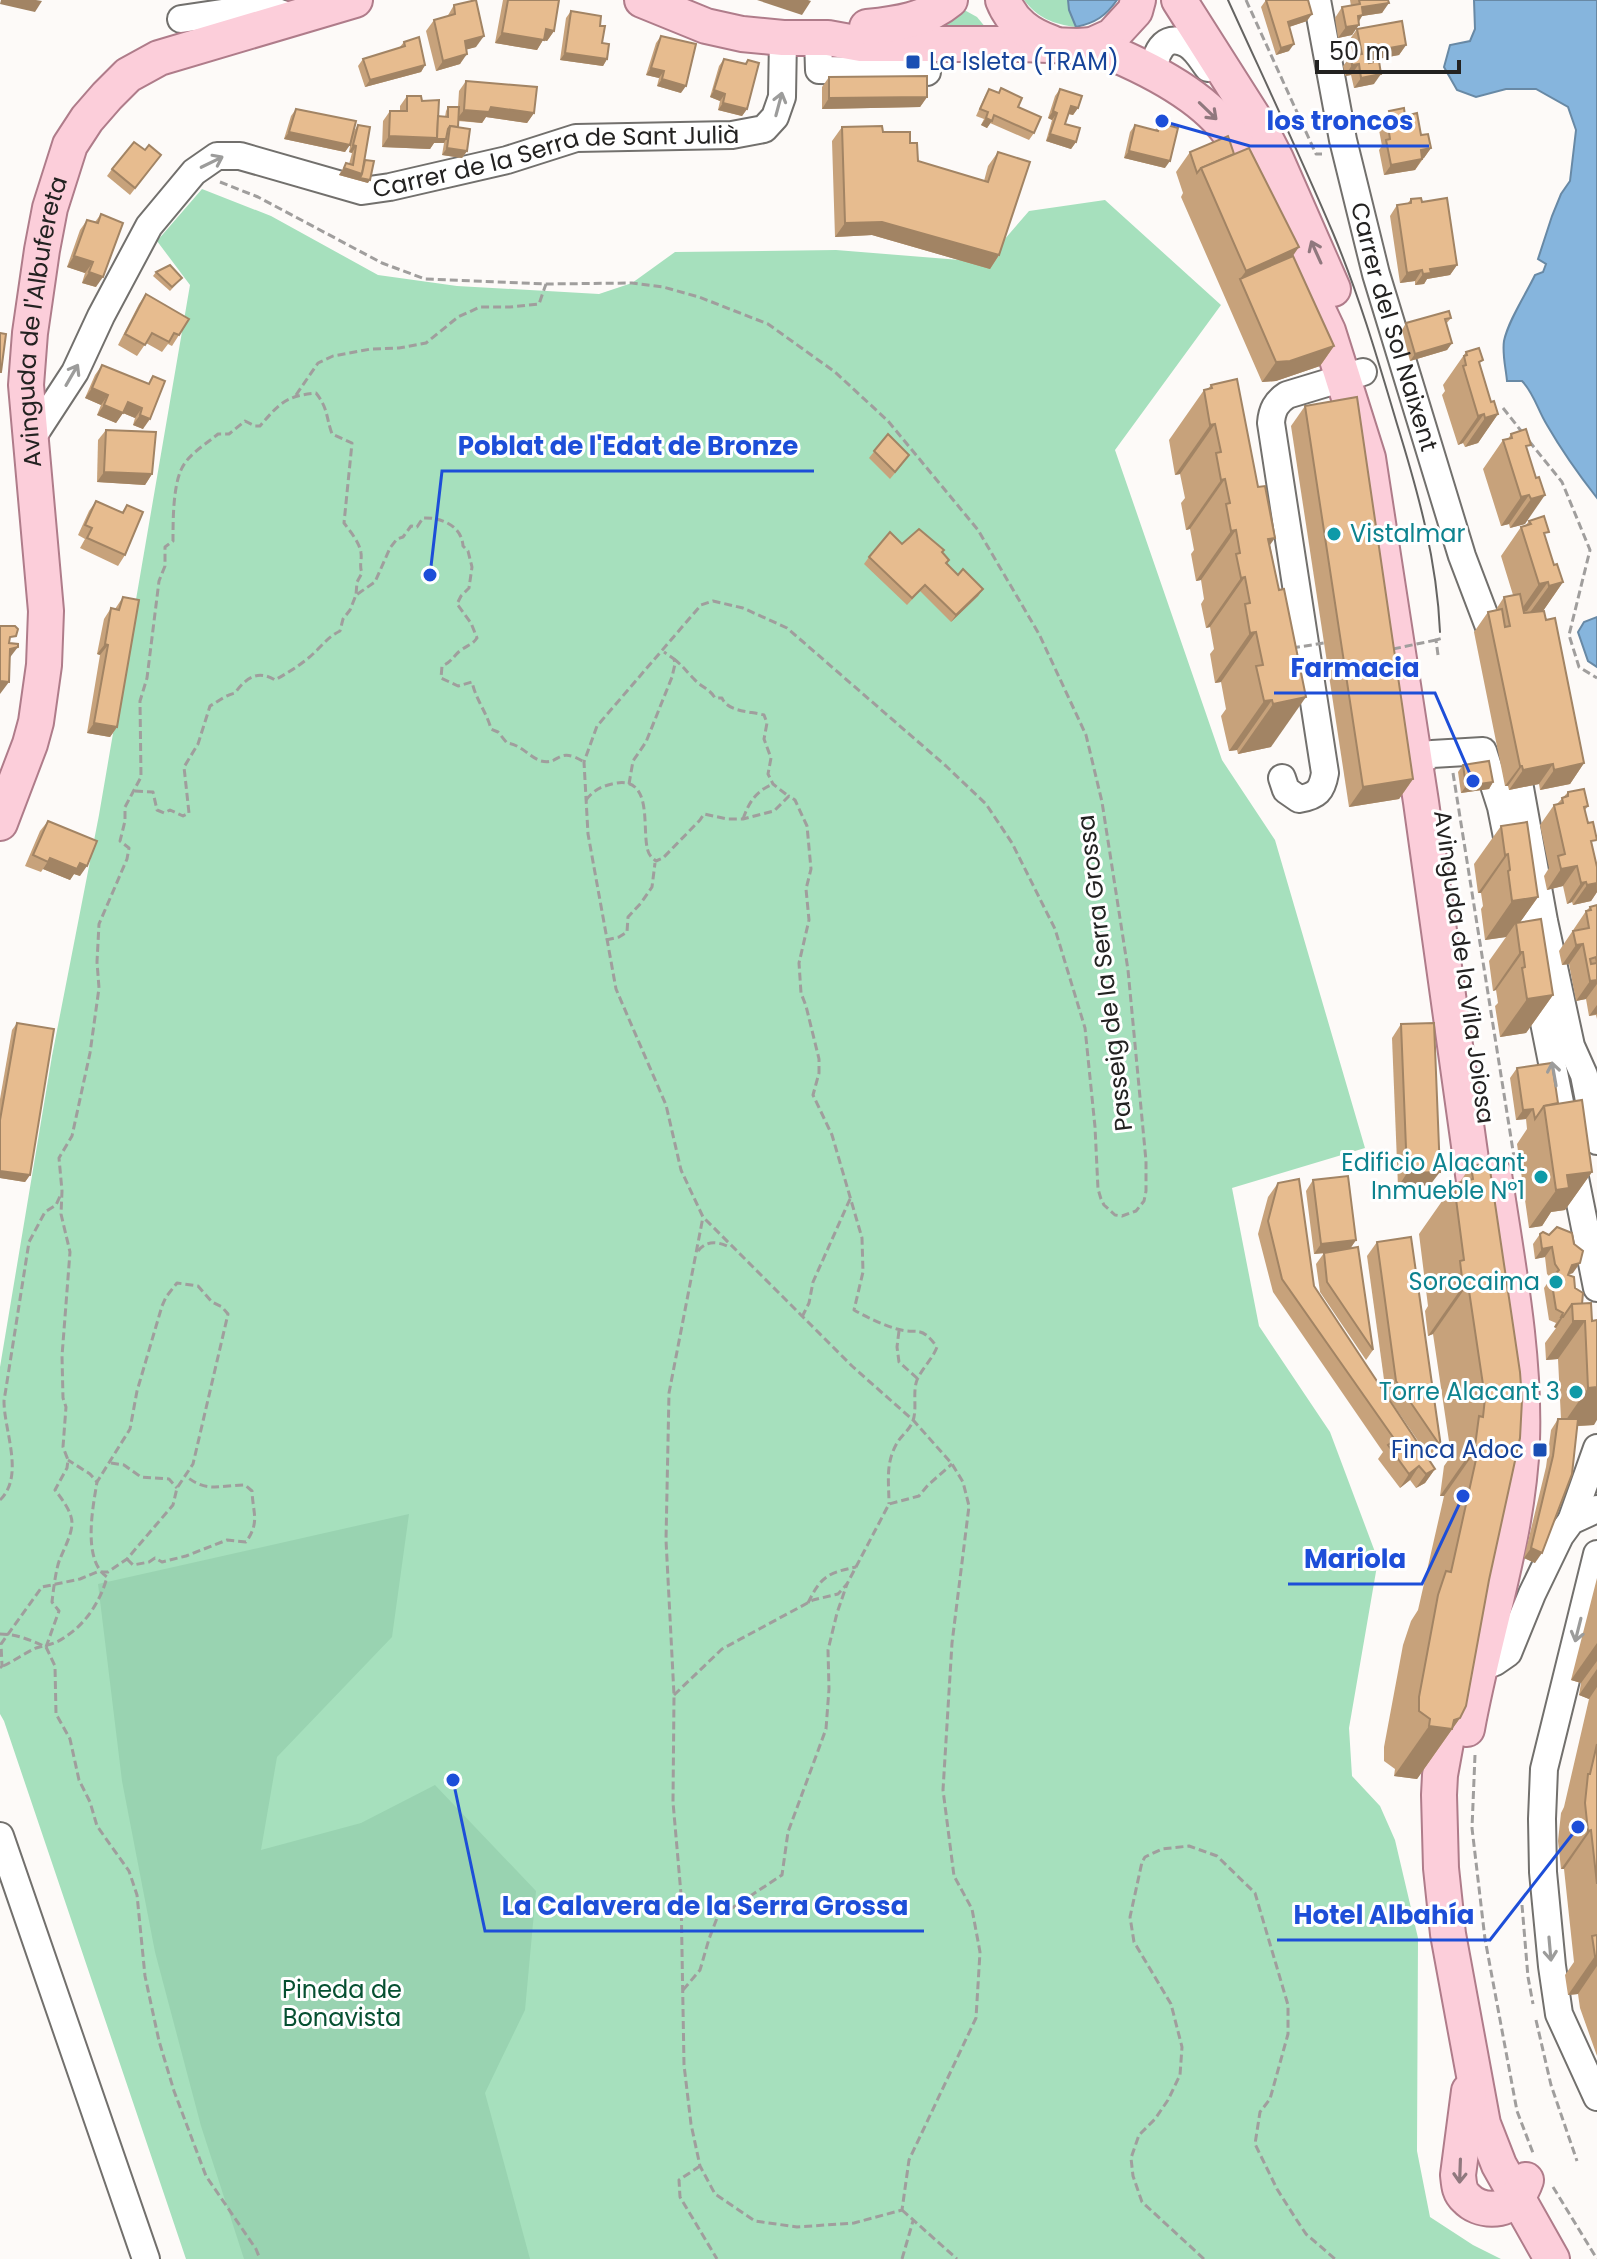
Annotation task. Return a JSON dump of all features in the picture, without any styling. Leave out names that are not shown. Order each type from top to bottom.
[{"type":"main road","name":"Avinguda de l'Albufereta","points":[[0,823],[30,744],[44,665],[46,611],[26,385],[30,333],[50,208],[70,145],[87,119],[128,75],[159,58],[355,0]]},
{"type":"main road","points":[[642,0],[706,26],[742,34],[823,38],[861,44],[1057,45],[1092,45],[1112,36],[1135,11],[1138,0]]},
{"type":"main road","points":[[823,38],[859,28],[893,25],[923,16],[950,0]]},
{"type":"main road","points":[[1003,0],[1014,20],[1027,32],[1057,45]]},
{"type":"main road","name":"Avinguda de la Vila Joiosa","points":[[1179,0],[1245,102],[1276,159],[1338,303],[1424,759],[1517,1333],[1522,1395],[1522,1442],[1515,1506],[1479,1668],[1460,1778],[1459,1867],[1467,1932],[1502,2118],[1576,2259]]},
{"type":"main road","name":"Avinguda de la Vila Joiosa","points":[[1092,45],[1119,55],[1178,88],[1205,106],[1228,131],[1251,170],[1328,331],[1354,375]]},
{"type":"main road","name":"Avinguda de la Vila Joiosa","points":[[1424,759],[1501,1395],[1501,1443],[1495,1504],[1449,1724],[1439,1795],[1441,1868],[1448,1934],[1483,2124],[1499,2165],[1532,2178]]},
{"type":"main road","points":[[1472,2066],[1458,2175],[1460,2189],[1466,2198],[1483,2208],[1502,2207],[1532,2178]]},
{"type":"main road","name":"Avinguda de la Vila Joiosa","points":[[1532,2178],[1552,2259]]},
{"type":"street","name":"Carrer del Sol Naixent","points":[[1317,0],[1343,140],[1376,274],[1462,556],[1494,647]]},
{"type":"street","points":[[181,19],[264,7],[293,18]]},
{"type":"street","name":"Carrer de la Serra de Sant Julià","points":[[30,441],[75,372],[149,226],[194,172],[217,156],[240,156],[362,191],[507,160],[576,138],[732,135],[764,129],[775,117],[782,97],[783,38]]},
{"type":"street","points":[[823,38],[819,70],[927,72]]},
{"type":"street","points":[[1155,75],[1157,52],[1164,44],[1176,41],[1186,43],[1196,51],[1221,88],[1245,102]]},
{"type":"street","points":[[1282,778],[1286,790],[1299,799],[1311,797],[1322,787],[1325,773],[1271,423],[1272,412],[1278,401],[1287,395],[1354,375]]},
{"type":"street","points":[[1424,759],[1483,751],[1501,807],[1597,1288]]},
{"type":"street","points":[[1520,788],[1571,1046],[1584,1075],[1597,1141]]},
{"type":"street","points":[[1479,1668],[1508,1653],[1560,1536],[1592,1487],[1597,1448]]},
{"type":"street","points":[[1571,1521],[1597,1509]]},
{"type":"street","points":[[1597,1554],[1544,1769],[1542,1819],[1543,1872],[1559,2014],[1597,2097]]},
{"type":"street","points":[[0,1836],[146,2259]]},
{"type":"path","points":[[1246,0],[1316,154]]},
{"type":"path","name":"Passeig de la Serra Grossa","points":[[194,172],[258,197],[382,263],[425,279],[546,284],[632,283],[663,287],[699,297],[768,324],[835,372],[888,421],[978,530],[1046,648],[1086,735],[1102,802],[1128,970],[1146,1161],[1146,1191],[1144,1201],[1136,1211],[1115,1215],[1101,1199],[1085,1028],[1055,929],[1012,843],[986,804],[787,628],[774,621],[743,608],[713,601],[701,605],[663,651]]},
{"type":"path","points":[[296,395],[318,363],[333,356],[426,343],[458,317],[480,307],[539,304],[546,284]]},
{"type":"path","points":[[46,1647],[59,1611],[52,1602],[58,1561],[72,1525],[66,1506],[55,1490],[68,1460],[63,1447],[67,1417],[63,1398],[62,1356],[70,1252],[61,1214],[59,1158],[72,1136],[83,1092],[99,988],[99,924],[129,848],[120,841],[125,807],[134,790],[141,777],[140,701],[147,678],[159,581],[165,566],[165,547],[173,541],[181,469],[195,452],[218,434],[229,434],[245,421],[260,426],[279,403],[296,395],[316,393],[326,405],[332,434],[352,443],[344,523],[361,552],[359,563],[362,573],[350,610],[343,619],[340,631],[326,639],[320,648],[295,668],[275,680],[267,675],[248,679],[235,693],[224,696],[210,706],[198,744],[184,767],[189,813],[183,816],[170,810],[164,813],[157,810],[153,792],[134,790]]},
{"type":"path","points":[[1503,408],[1562,482],[1590,550],[1569,635],[1579,667],[1597,678]]},
{"type":"path","points":[[356,595],[375,582],[390,548],[411,526],[417,527],[423,518],[448,522],[459,533],[471,560],[469,588],[457,604],[471,623],[477,638],[457,653],[451,662],[442,666],[441,678],[458,686],[472,682],[491,729],[507,743],[517,744],[539,760],[550,762],[562,755],[573,755],[584,762]]},
{"type":"path","points":[[1393,648],[1443,638]]},
{"type":"path","points":[[1436,640],[1438,655]]},
{"type":"path","points":[[1281,649],[1325,643]]},
{"type":"path","points":[[682,1991],[700,1970],[717,1918],[782,1875],[788,1832],[826,1729],[828,1650],[837,1613],[847,1584],[889,1504],[887,1474],[891,1457],[895,1445],[914,1421],[918,1379],[937,1347],[925,1333],[899,1330],[854,1310],[863,1272],[862,1238],[832,1135],[813,1095],[819,1059],[801,993],[799,963],[809,920],[806,889],[811,869],[807,826],[795,800],[773,784],[768,774],[771,758],[764,739],[767,723],[764,715],[725,705],[722,698],[715,698],[712,692],[663,651],[597,726],[584,762],[588,834],[616,989],[666,1105],[681,1170],[703,1217],[852,1366],[914,1421],[952,1464],[963,1482],[969,1506],[952,1643],[943,1790],[954,1876],[972,1909],[980,1952],[976,2018],[909,2160],[902,2210]]},
{"type":"path","points":[[629,784],[633,761],[646,742],[672,677],[674,659]]},
{"type":"path","points":[[586,800],[594,790],[617,782],[635,787],[643,797],[648,854],[656,861]]},
{"type":"path","points":[[743,819],[752,798],[773,784]]},
{"type":"path","points":[[656,861],[663,858],[704,814],[743,819],[774,811],[789,796]]},
{"type":"path","points":[[606,940],[627,932],[628,917],[652,887],[656,861]]},
{"type":"path","points":[[0,1500],[8,1492],[12,1480],[4,1401],[26,1252],[45,1212],[56,1205],[62,1191]]},
{"type":"path","points":[[802,1317],[809,1303],[813,1282],[851,1198]]},
{"type":"path","points":[[703,1217],[669,1393],[666,1540],[674,1695],[673,1802],[681,1894],[684,2065],[691,2124],[700,2166],[715,2194],[755,2221],[797,2227],[854,2223],[902,2210]]},
{"type":"path","points":[[696,1254],[708,1243],[715,1242],[731,1248]]},
{"type":"path","points":[[111,1463],[97,1482],[92,1509],[93,1551],[100,1572],[107,1577],[102,1594],[66,1637],[1,1667],[1,1644],[42,1587],[100,1572],[108,1572],[127,1559],[173,1505],[177,1488],[193,1464],[228,1314],[198,1286],[177,1283],[166,1297],[137,1391],[130,1429],[111,1463]]},
{"type":"path","points":[[899,1330],[899,1362],[918,1379]]},
{"type":"path","points":[[68,1460],[97,1482]]},
{"type":"path","points":[[111,1463],[124,1465],[141,1477],[169,1479],[177,1488]]},
{"type":"path","points":[[889,1504],[919,1496],[952,1464]]},
{"type":"path","points":[[127,1559],[133,1565],[155,1558],[162,1562],[227,1540],[246,1542],[254,1530],[252,1491],[245,1485],[200,1486],[185,1476]]},
{"type":"path","points":[[808,1603],[815,1589],[831,1572],[856,1567]]},
{"type":"path","points":[[674,1695],[722,1649],[808,1603],[838,1594],[847,1584]]},
{"type":"path","points":[[0,1634],[46,1647],[55,1666],[56,1714],[70,1739],[79,1780],[97,1826],[129,1871],[137,1895],[145,1976],[174,2091],[206,2176],[260,2259]]},
{"type":"path","points":[[1477,1744],[1472,1828],[1485,1939],[1532,2178],[1597,2259]]},
{"type":"path","points":[[1204,2259],[1142,2202],[1133,2176],[1131,2158],[1139,2135],[1161,2110],[1180,2075],[1182,2047],[1171,2004],[1134,1942],[1130,1917],[1145,1857],[1162,1849],[1189,1846],[1217,1856],[1255,1893],[1288,2005],[1288,2034],[1270,2099],[1260,2112],[1255,2144],[1301,2227],[1335,2259]]},
{"type":"path","points":[[700,2166],[679,2180],[680,2197],[717,2259]]},
{"type":"path","points":[[902,2210],[957,2259]]},
{"type":"path","points":[[902,2259],[913,2221]]},
{"type":"green space","points":[[1024,0],[1068,0],[1076,27],[1047,19]]},
{"type":"green space","points":[[957,6],[977,17],[991,34],[917,34]]},
{"type":"green space","points":[[202,189],[271,216],[378,275],[457,286],[599,294],[632,283],[675,252],[836,250],[985,262],[1029,211],[1105,200],[1221,305],[1115,450],[1222,760],[1275,840],[1365,1148],[1232,1188],[1259,1326],[1330,1432],[1378,1560],[1349,1728],[1352,1776],[1380,1806],[1395,1840],[1418,1938],[1417,2151],[1430,2217],[1501,2259],[186,2259],[0,1714],[0,1367],[52,1056],[99,815],[190,285],[157,241]]},
{"type":"green space","name":"Pineda de Bonavista","points":[[409,1514],[392,1637],[277,1757],[261,1850],[361,1823],[435,1785],[536,1891],[525,2010],[485,2093],[530,2259],[244,2259],[201,2126],[155,1952],[122,1781],[98,1584]]},
{"type":"water","points":[[1068,0],[1117,0],[1100,18],[1076,27]]},
{"type":"water","points":[[1474,0],[1597,0],[1597,498],[1559,444],[1526,386],[1522,381],[1507,381],[1503,351],[1513,316],[1535,275],[1543,272],[1546,264],[1538,259],[1561,194],[1570,181],[1576,130],[1568,107],[1536,89],[1506,89],[1476,97],[1457,90],[1444,67],[1450,45],[1470,41],[1475,29]]},
{"type":"water","points":[[1597,617],[1597,667],[1588,661],[1578,632],[1584,622]]},
{"type":"building","points":[[476,0],[484,36],[465,41],[467,54],[443,61],[434,20],[455,14],[454,5]]},
{"type":"building","points":[[508,0],[559,0],[554,31],[546,29],[544,40],[502,33]]},
{"type":"building","points":[[1266,0],[1308,0],[1312,14],[1288,22],[1294,44],[1281,48]]},
{"type":"building","points":[[1359,0],[1388,0],[1389,3],[1362,7],[1363,15],[1358,16],[1359,25],[1346,27],[1342,7],[1360,4]]},
{"type":"building","points":[[571,11],[601,16],[600,26],[605,26],[602,43],[609,44],[607,59],[565,53]]},
{"type":"building","points":[[1402,21],[1406,45],[1367,52],[1369,63],[1379,61],[1381,74],[1361,78],[1359,64],[1352,65],[1351,56],[1362,54],[1357,29]]},
{"type":"building","points":[[661,36],[696,44],[686,86],[662,79],[664,71],[651,68]]},
{"type":"building","points":[[419,37],[425,65],[370,80],[363,59],[405,46],[404,42]]},
{"type":"building","points":[[724,59],[746,64],[748,60],[759,63],[747,109],[723,103],[725,94],[714,90]]},
{"type":"building","points":[[927,76],[927,97],[829,98],[829,77]]},
{"type":"building","points":[[466,81],[537,87],[534,113],[491,107],[489,112],[464,110]]},
{"type":"building","points":[[1001,88],[1022,98],[1018,107],[1041,117],[1034,133],[994,115],[992,121],[986,118],[988,112],[980,109],[989,89],[999,93]]},
{"type":"building","points":[[1060,89],[1082,96],[1078,108],[1071,106],[1065,124],[1080,128],[1076,142],[1050,134]]},
{"type":"building","points":[[407,96],[421,96],[422,101],[439,100],[437,138],[389,136],[390,111],[407,111]]},
{"type":"building","points":[[448,107],[459,107],[458,127],[450,126],[446,139],[437,139],[438,116],[448,117]]},
{"type":"building","points":[[1404,108],[1405,116],[1417,113],[1421,135],[1428,134],[1431,148],[1421,150],[1422,159],[1391,165],[1386,140],[1390,139],[1387,119],[1391,119],[1389,111]]},
{"type":"building","points":[[296,109],[356,121],[350,145],[289,132]]},
{"type":"building","points":[[1160,123],[1178,128],[1170,161],[1129,151],[1135,125],[1158,131]]},
{"type":"building","points":[[358,125],[370,127],[362,174],[344,168],[346,163],[353,165],[356,146],[353,145]]},
{"type":"building","points":[[450,126],[470,129],[467,151],[447,148]]},
{"type":"building","points":[[882,126],[883,132],[910,132],[910,143],[917,143],[918,161],[988,182],[998,152],[1030,162],[999,255],[882,222],[845,223],[842,127]]},
{"type":"building","points":[[1228,136],[1234,154],[1201,168],[1197,173],[1190,152]]},
{"type":"building","points":[[134,142],[145,150],[149,145],[161,155],[135,188],[112,169]]},
{"type":"building","points":[[1249,148],[1299,247],[1246,271],[1201,168]]},
{"type":"building","points":[[365,160],[374,161],[370,180],[360,178]]},
{"type":"building","points":[[1421,198],[1422,202],[1447,198],[1457,265],[1430,269],[1431,273],[1423,274],[1422,270],[1407,273],[1397,205]]},
{"type":"building","points":[[101,214],[123,223],[103,277],[89,272],[93,262],[74,256],[87,220],[98,223]]},
{"type":"building","points":[[1293,256],[1334,346],[1290,361],[1276,362],[1240,279]]},
{"type":"building","points":[[170,265],[182,278],[172,287],[156,272]]},
{"type":"building","points":[[146,294],[189,319],[179,335],[174,333],[169,342],[152,333],[145,345],[125,334]]},
{"type":"building","points":[[1449,311],[1451,318],[1445,319],[1452,343],[1415,354],[1406,323]]},
{"type":"building","points":[[0,333],[6,334],[1,372],[0,372]]},
{"type":"building","points":[[1479,348],[1483,360],[1479,362],[1491,402],[1494,401],[1498,414],[1485,418],[1484,414],[1478,416],[1463,366],[1466,365],[1466,352]]},
{"type":"building","points":[[102,365],[149,384],[153,376],[165,381],[150,419],[140,415],[142,408],[128,402],[123,413],[104,405],[108,395],[92,388]]},
{"type":"building","points":[[1237,379],[1258,487],[1265,486],[1275,538],[1268,539],[1279,590],[1284,589],[1306,697],[1273,704],[1272,700],[1264,701],[1256,666],[1263,665],[1256,632],[1250,633],[1245,604],[1250,603],[1236,554],[1240,553],[1236,530],[1231,531],[1225,479],[1221,480],[1216,453],[1221,452],[1215,424],[1210,425],[1204,390],[1212,388],[1211,385]]},
{"type":"building","name":"Vistalmar","points":[[1357,397],[1413,779],[1363,787],[1305,406]]},
{"type":"building","points":[[1526,429],[1531,445],[1526,446],[1545,495],[1531,499],[1529,495],[1521,497],[1503,440]]},
{"type":"building","points":[[106,430],[156,432],[152,474],[104,472]]},
{"type":"building","points":[[888,434],[909,455],[895,472],[874,451]]},
{"type":"building","points":[[96,501],[123,513],[127,505],[143,512],[125,555],[87,538],[92,528],[85,525]]},
{"type":"building","points":[[1544,516],[1549,532],[1544,533],[1563,582],[1549,586],[1548,582],[1539,584],[1521,527]]},
{"type":"building","points":[[919,529],[944,550],[942,552],[949,560],[946,563],[958,575],[963,569],[983,589],[956,615],[925,585],[912,598],[869,557],[890,532],[902,544]]},
{"type":"building","points":[[1520,594],[1524,613],[1544,611],[1546,620],[1555,618],[1584,763],[1554,770],[1553,764],[1523,770],[1520,766],[1488,612],[1502,609],[1505,627],[1510,626],[1504,597]]},
{"type":"building","points":[[123,597],[139,600],[117,727],[94,723],[108,645],[105,644],[111,608],[119,610]]},
{"type":"building","points":[[0,626],[15,626],[18,629],[16,636],[10,637],[9,643],[18,644],[18,647],[10,649],[9,682],[0,681]]},
{"type":"building","points":[[1489,761],[1493,782],[1466,786],[1463,765]]},
{"type":"building","points":[[1584,789],[1588,823],[1593,822],[1597,840],[1591,841],[1597,883],[1587,885],[1586,882],[1581,883],[1577,866],[1561,869],[1558,856],[1565,854],[1554,805],[1563,803],[1562,798],[1568,796],[1568,792]]},
{"type":"building","points":[[48,821],[97,841],[87,866],[80,863],[77,869],[33,855]]},
{"type":"building","points":[[1527,822],[1538,897],[1512,901],[1508,854],[1505,855],[1501,826]]},
{"type":"building","points":[[1597,905],[1597,963],[1597,980],[1590,981],[1583,944],[1576,945],[1573,931],[1589,928],[1586,911],[1591,910],[1590,907]]},
{"type":"building","points":[[1541,919],[1553,995],[1527,999],[1523,952],[1520,952],[1516,923]]},
{"type":"building","points":[[17,1023],[54,1029],[30,1175],[0,1171],[0,1120]]},
{"type":"building","points":[[1434,1023],[1440,1172],[1407,1173],[1401,1024]]},
{"type":"building","points":[[1552,1063],[1558,1103],[1544,1106],[1535,1119],[1533,1109],[1523,1110],[1517,1068]]},
{"type":"building","points":[[1582,1100],[1592,1172],[1567,1175],[1569,1188],[1556,1190],[1544,1106]]},
{"type":"building","points":[[1489,1163],[1520,1372],[1520,1438],[1466,1706],[1460,1718],[1454,1720],[1452,1729],[1429,1726],[1430,1719],[1419,1711],[1419,1697],[1438,1595],[1446,1571],[1451,1572],[1479,1446],[1475,1446],[1485,1398],[1468,1284],[1463,1286],[1460,1261],[1464,1260],[1454,1184],[1473,1179],[1471,1166]]},
{"type":"building","points":[[1348,1176],[1356,1240],[1321,1244],[1313,1180]]},
{"type":"building","points":[[1299,1179],[1314,1286],[1435,1469],[1426,1474],[1419,1466],[1409,1474],[1388,1445],[1395,1440],[1282,1279],[1268,1221],[1278,1183]]},
{"type":"building","points":[[1557,1227],[1572,1233],[1574,1244],[1583,1251],[1580,1263],[1572,1265],[1568,1275],[1574,1277],[1575,1288],[1583,1293],[1582,1304],[1572,1304],[1563,1317],[1563,1313],[1556,1309],[1551,1278],[1559,1270],[1552,1247],[1542,1249],[1540,1234],[1549,1235]]},
{"type":"building","points":[[1411,1237],[1441,1447],[1396,1381],[1377,1242]]},
{"type":"building","points":[[1358,1247],[1373,1350],[1327,1282],[1324,1253]]},
{"type":"building","points":[[1591,1303],[1592,1321],[1597,1320],[1597,1387],[1588,1388],[1585,1321],[1573,1321],[1572,1304]]},
{"type":"building","points":[[1558,1419],[1578,1419],[1572,1474],[1542,1553],[1531,1548],[1553,1456]]},
{"type":"building","points":[[1597,1744],[1597,1884],[1585,1803],[1588,1774]]},
{"type":"building","points":[[1597,1935],[1597,1956],[1595,1956],[1592,1936]]},
{"type":"tram line","points":[[1228,0],[1320,204],[1360,304],[1419,501],[1431,552],[1440,632]]},
{"type":"place","name":"La Isleta (TRAM)","points":[[913,62]]},
{"type":"place","name":"los troncos","points":[[1162,121]]},
{"type":"place","name":"Vistalmar","points":[[1334,534]]},
{"type":"place","name":"Poblat de l'Edat de Bronze","points":[[430,575]]},
{"type":"place","name":"Farmacia","points":[[1473,781]]},
{"type":"place","name":"Edificio Alacant Inmueble N°1","points":[[1541,1177]]},
{"type":"place","name":"Sorocaima","points":[[1556,1282]]},
{"type":"place","name":"Torre Alacant 3","points":[[1576,1392]]},
{"type":"place","name":"Finca Adoc","points":[[1540,1450]]},
{"type":"place","name":"Mariola","points":[[1463,1496]]},
{"type":"place","name":"La Calavera de la Serra Grossa","points":[[453,1780]]},
{"type":"place","name":"Hotel Albahía","points":[[1578,1827]]}]
